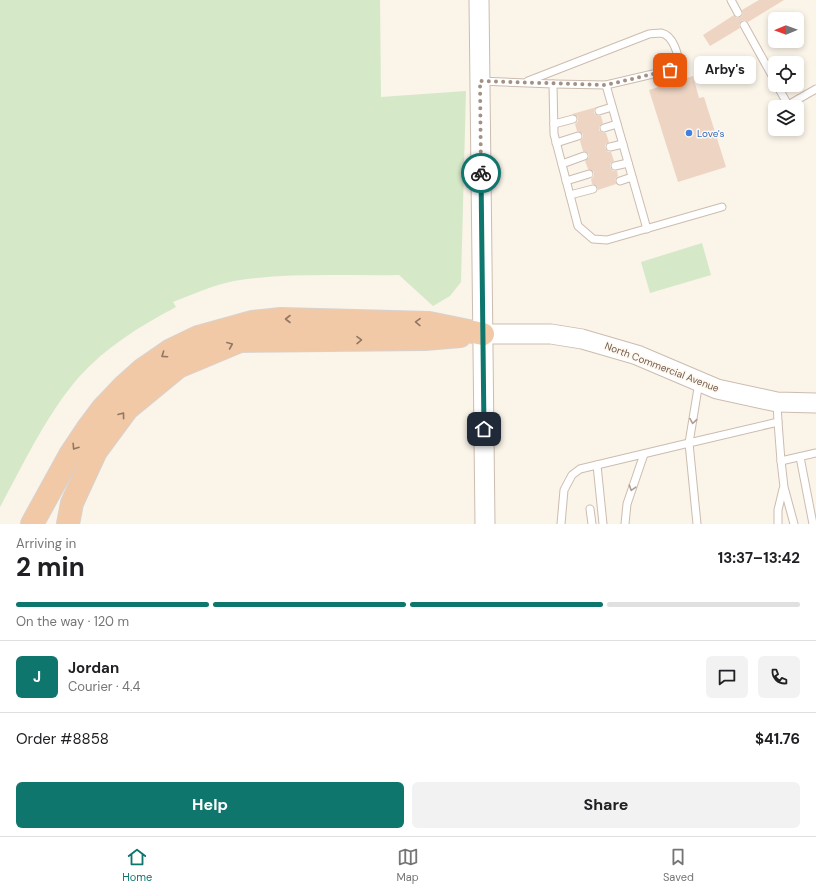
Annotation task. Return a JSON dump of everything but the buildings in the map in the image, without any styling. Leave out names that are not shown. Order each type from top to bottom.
[{"type":"highway","points":[[32,524],[70,455],[103,408],[142,370],[171,350],[198,337],[252,322],[281,319],[429,322],[484,334]]},
{"type":"highway","points":[[68,524],[72,503],[96,451],[127,409],[178,367],[240,341],[425,339],[484,334]]},
{"type":"street","points":[[479,0],[485,524]]},
{"type":"street","name":"North Commercial Avenue","points":[[484,334],[551,334],[582,339],[637,356],[717,389],[777,402],[816,403]]},
{"type":"lane","points":[[731,0],[738,13]]},
{"type":"lane","points":[[744,25],[768,68]]},
{"type":"lane","points":[[480,81],[606,85],[670,70],[678,64],[679,57],[670,37],[662,33],[648,34],[524,82]]},
{"type":"lane","points":[[553,84],[554,134],[556,143],[578,226],[593,239],[607,240],[722,207]]},
{"type":"lane","points":[[606,85],[647,229]]},
{"type":"lane","points":[[781,92],[788,105],[816,90]]},
{"type":"lane","points":[[599,111],[612,107]]},
{"type":"lane","points":[[554,124],[573,118]]},
{"type":"lane","points":[[604,128],[617,124]]},
{"type":"lane","points":[[556,143],[578,136]]},
{"type":"lane","points":[[610,147],[623,144]]},
{"type":"lane","points":[[562,164],[584,156]]},
{"type":"lane","points":[[615,166],[628,163]]},
{"type":"lane","points":[[566,181],[589,174]]},
{"type":"lane","points":[[620,181],[632,177]]},
{"type":"lane","points":[[570,195],[594,189]]},
{"type":"lane","points":[[697,524],[689,443],[699,382]]},
{"type":"lane","points":[[777,402],[784,487],[794,524]]},
{"type":"lane","points":[[562,524],[564,490],[572,474],[580,470],[778,422]]},
{"type":"lane","points":[[781,461],[816,453]]},
{"type":"lane","points":[[625,524],[627,504],[644,454]]},
{"type":"lane","points":[[800,457],[813,524]]},
{"type":"lane","points":[[597,465],[603,524]]},
{"type":"lane","points":[[778,524],[778,510],[784,487]]},
{"type":"lane","points":[[590,510],[592,524]]},
{"type":"green space","points":[[0,0],[380,0],[381,97],[466,91],[461,282],[450,296],[433,306],[399,275],[296,275],[254,278],[219,285],[173,302],[176,307],[124,338],[100,356],[79,377],[56,407],[46,423],[0,507]]},
{"type":"green space","points":[[702,243],[711,275],[650,293],[641,262]]},
{"type":"way so far","points":[[481,173],[480,81],[606,85],[670,70]]},
{"type":"place","name":"Arby's","points":[[670,70]]},
{"type":"place","name":"Love's","points":[[689,133]]},
{"type":"route","points":[[481,173],[484,429]]}]
